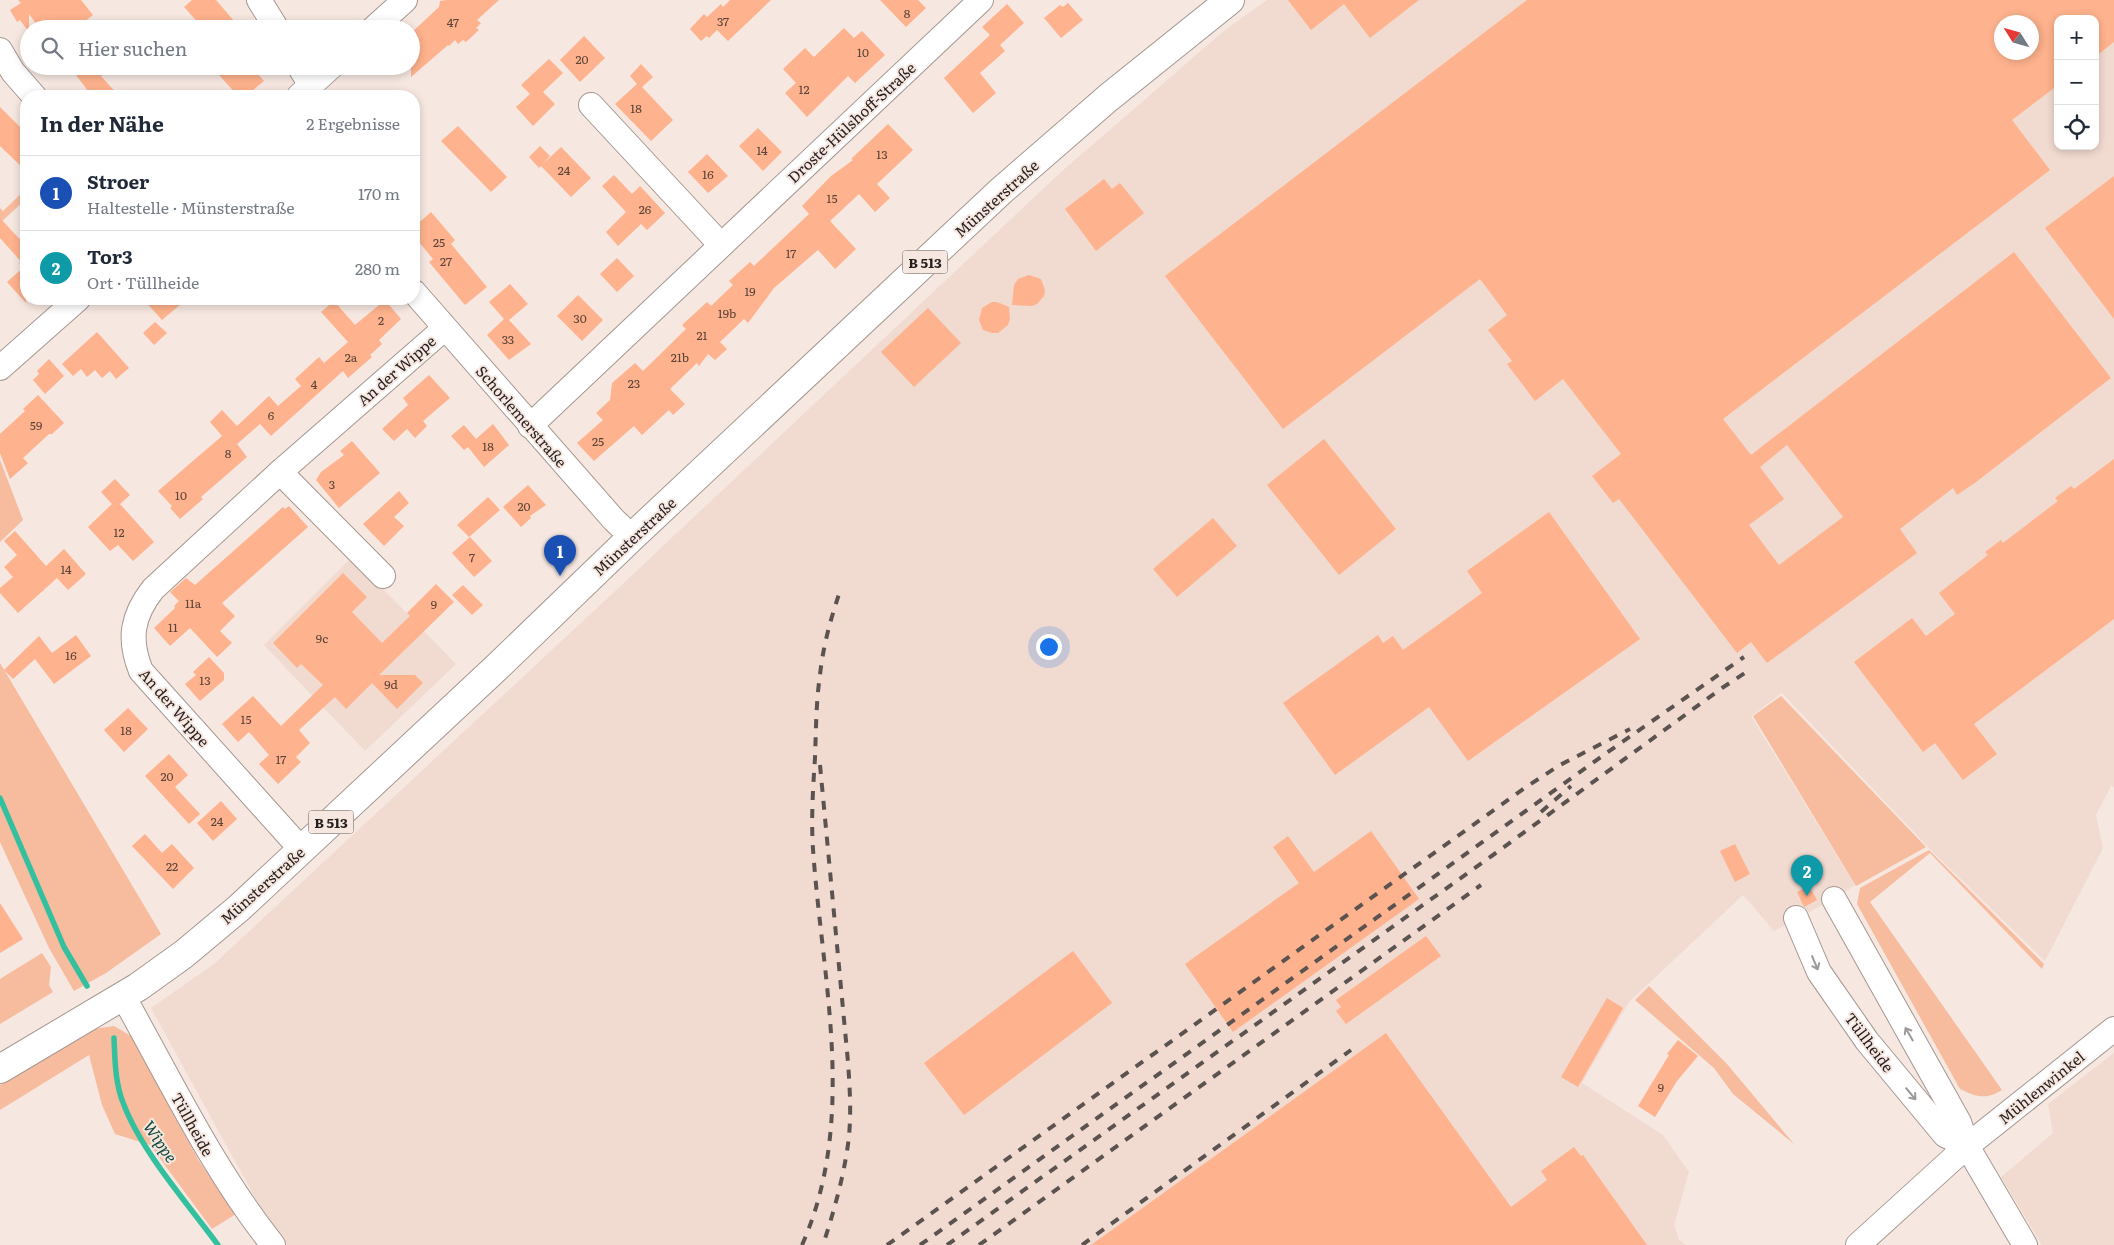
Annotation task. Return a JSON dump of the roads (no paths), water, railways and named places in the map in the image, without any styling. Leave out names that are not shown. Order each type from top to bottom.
[{"type":"main road","name":"Münsterstraße","points":[[0,1069],[123,996],[184,954],[246,902],[1002,190],[1222,2]]},
{"type":"street","points":[[259,0],[271,20]]},
{"type":"street","points":[[384,20],[405,0]]},
{"type":"street","name":"Droste-Hülshoff-Straße","points":[[530,426],[981,0]]},
{"type":"street","points":[[0,50],[13,72],[29,90]]},
{"type":"street","points":[[303,83],[317,75]]},
{"type":"street","points":[[591,106],[721,244]]},
{"type":"street","name":"Schorlemerstraße","points":[[420,299],[530,426],[614,520],[632,537]]},
{"type":"street","points":[[0,368],[71,305]]},
{"type":"street","name":"An der Wippe","points":[[301,849],[141,671],[135,656],[133,640],[134,623],[141,605],[153,589],[280,472],[445,328]]},
{"type":"street","points":[[280,472],[383,576]]},
{"type":"street","points":[[1834,899],[1959,1122],[1967,1146],[2025,1245]]},
{"type":"street","name":"Tüllheide","points":[[1796,918],[1819,972],[1867,1042],[1945,1136],[1967,1146]]},
{"type":"street","name":"Tüllheide","points":[[123,996],[212,1158],[254,1221],[273,1245]]},
{"type":"street","name":"Mühlenwinkel","points":[[1967,1146],[2114,1029]]},
{"type":"street","points":[[1858,1245],[1967,1146]]},
{"type":"waterway","name":"Wippe","points":[[0,798],[64,947],[87,986]]},
{"type":"waterway","name":"Wippe","points":[[114,1038],[119,1089],[132,1123],[154,1159],[218,1245]]},
{"type":"railway","points":[[802,1245],[819,1197],[829,1148],[832,1099],[832,1049],[817,898],[812,815],[816,716],[821,664],[840,591]]},
{"type":"railway","points":[[920,1245],[1615,747],[1744,657]]},
{"type":"railway","points":[[947,1245],[1751,669]]},
{"type":"railway","points":[[887,1245],[1526,787],[1560,765],[1630,729]]},
{"type":"railway","points":[[820,765],[848,1062],[850,1106],[850,1129],[845,1163],[823,1245]]},
{"type":"railway","points":[[1541,812],[1571,786]]},
{"type":"railway","points":[[979,1245],[1481,885]]},
{"type":"railway","points":[[1082,1245],[1351,1050]]},
{"type":"place","name":"Stroer","points":[[560,576]]},
{"type":"place","name":"Tor3","points":[[1807,896]]}]
